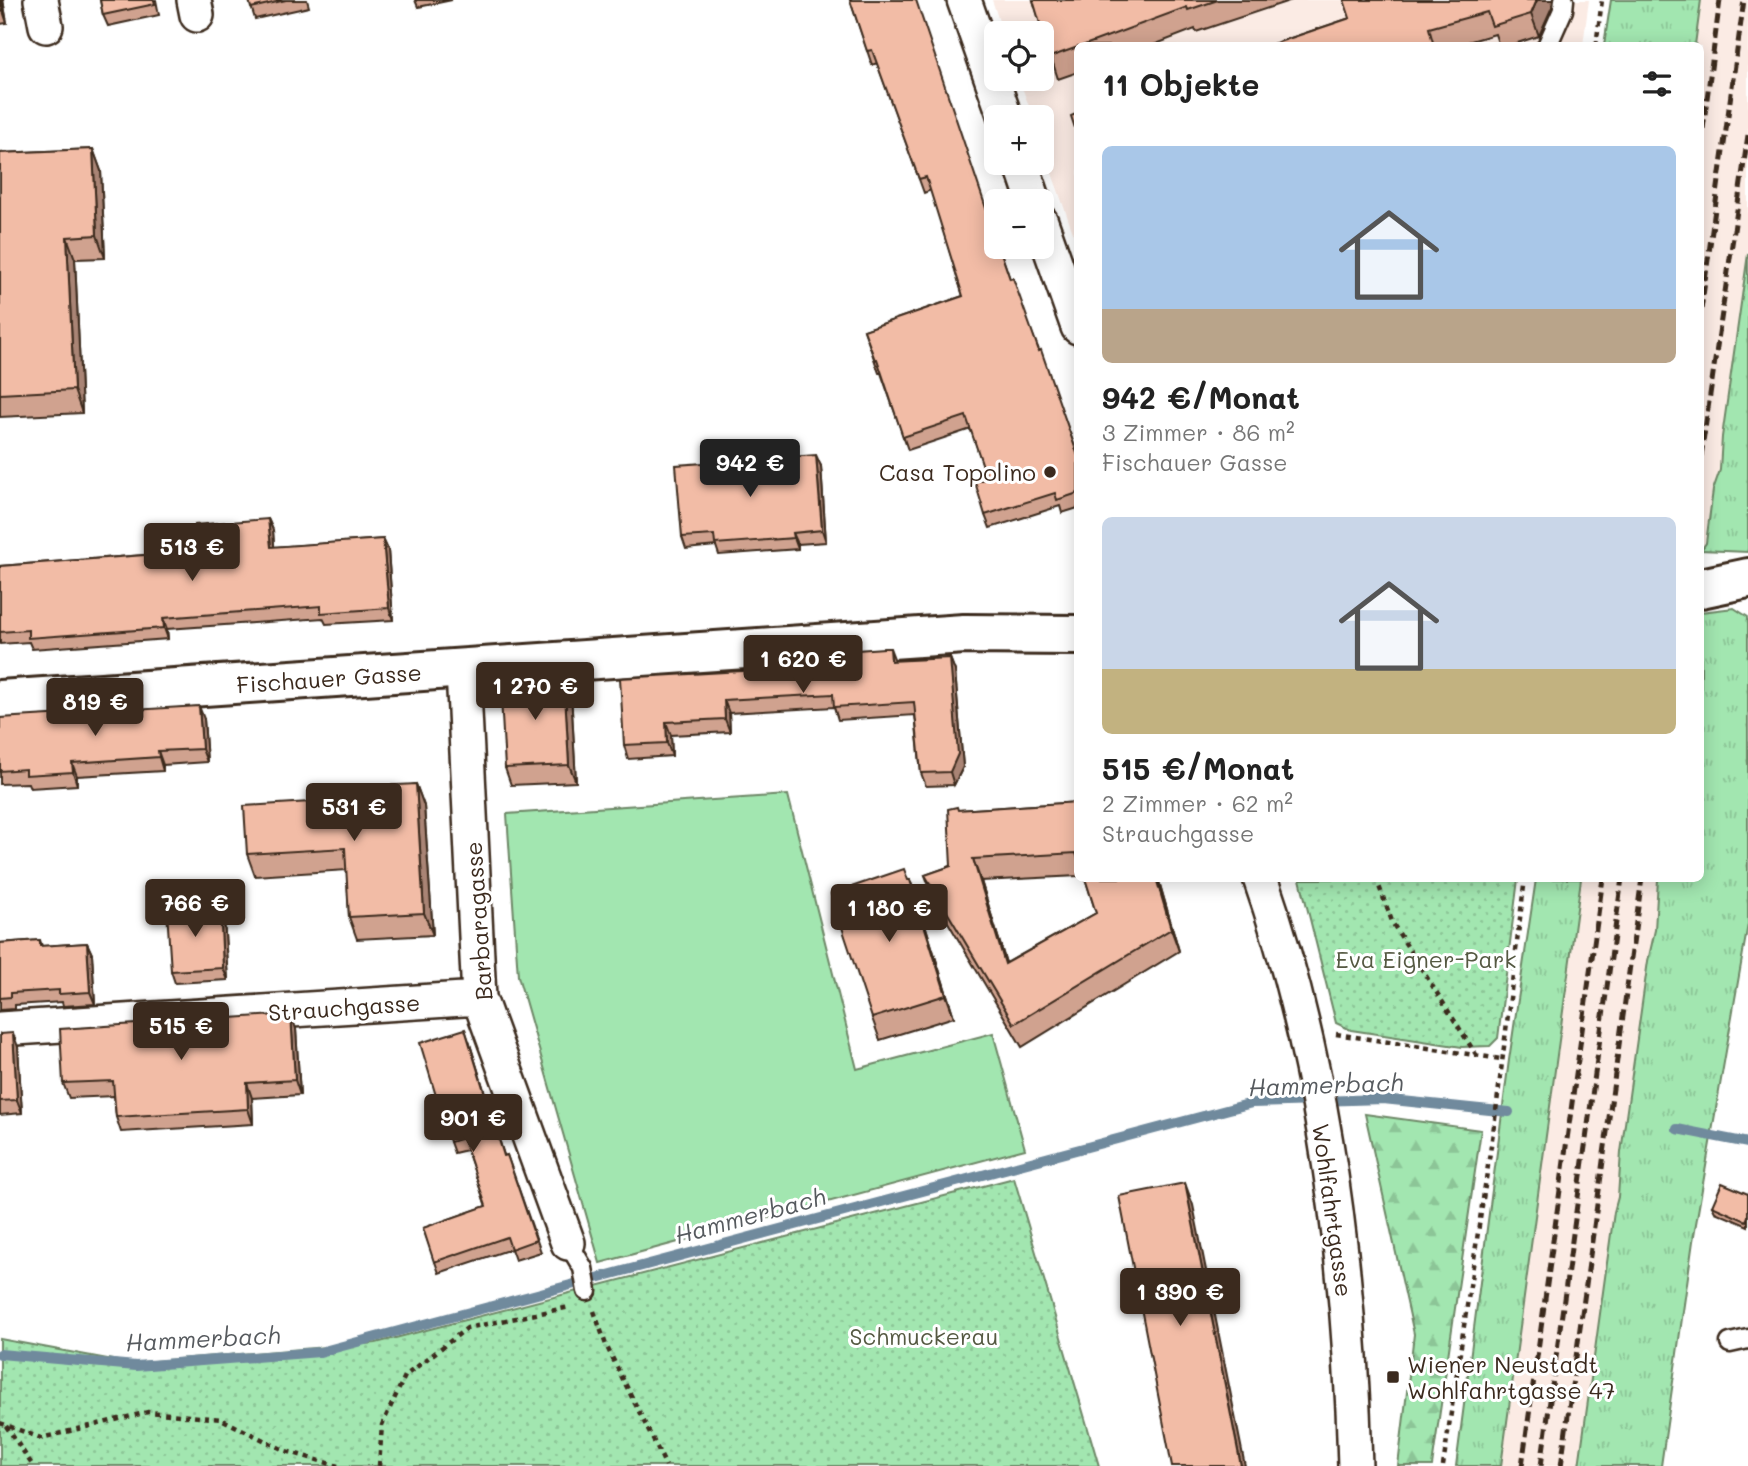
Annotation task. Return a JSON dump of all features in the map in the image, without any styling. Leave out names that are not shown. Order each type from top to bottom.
[{"type":"main road","points":[[1704,587],[1748,578]]},
{"type":"main road","name":"Fischauer Gasse","points":[[0,700],[964,635],[1074,635]]},
{"type":"street","points":[[964,0],[1001,105]]},
{"type":"street","points":[[1054,259],[1074,316]]},
{"type":"street","name":"Barbaragasse","points":[[463,670],[479,998],[576,1255]]},
{"type":"street","name":"Wohlfahrtgasse","points":[[1261,882],[1280,935],[1314,1074],[1341,1248],[1353,1378],[1355,1466]]},
{"type":"street","name":"Strauchgasse","points":[[0,1029],[479,998]]},
{"type":"lane","points":[[1549,42],[1563,10],[1564,0]]},
{"type":"lane","points":[[576,1255],[589,1296]]},
{"type":"lane","points":[[1730,1343],[1748,1339]]},
{"type":"path","points":[[1597,42],[1602,0]]},
{"type":"path","points":[[1378,882],[1394,924],[1477,1056]]},
{"type":"path","points":[[1443,1466],[1495,1119],[1524,882]]},
{"type":"path","points":[[1307,1040],[1334,1034],[1502,1059]]},
{"type":"path","points":[[379,1466],[382,1425],[405,1376],[467,1328],[589,1296],[606,1345],[666,1466]]},
{"type":"path","points":[[3,1424],[41,1438],[148,1412],[221,1419],[286,1451],[338,1466]]},
{"type":"path","points":[[3,1424],[33,1466]]},
{"type":"shaded area","points":[[992,0],[1589,0],[1583,42],[1074,42],[1074,236],[1053,175],[1054,105],[1029,105],[1023,91],[1054,91],[1054,21],[999,21]]},
{"type":"shaded area","points":[[1701,0],[1748,0],[1748,254],[1722,437],[1720,470],[1713,490],[1704,545],[1704,42],[1696,42]]},
{"type":"shaded area","points":[[1581,882],[1658,882],[1655,930],[1648,961],[1621,1152],[1618,1198],[1579,1466],[1501,1466]]},
{"type":"green space","points":[[1611,0],[1701,0],[1695,42],[1604,42]]},
{"type":"green space","points":[[1748,254],[1748,552],[1704,550],[1713,490],[1720,470],[1722,437]]},
{"type":"green space","points":[[1734,608],[1748,617],[1748,924],[1693,1241],[1661,1466],[1579,1466],[1618,1197],[1621,1152],[1648,961],[1655,930],[1658,882],[1704,882],[1704,612]]},
{"type":"green space","points":[[788,795],[857,1069],[993,1033],[1025,1149],[600,1263],[518,976],[507,814]]},
{"type":"green space","name":"Eva Eigner-Park","points":[[1301,882],[1518,882],[1498,1038],[1490,1046],[1462,1047],[1351,1030],[1336,1023]]},
{"type":"green space","points":[[1536,882],[1581,882],[1501,1466],[1456,1466],[1509,1060]]},
{"type":"green space","points":[[1365,1114],[1481,1130],[1432,1466],[1398,1466],[1414,1334]]},
{"type":"green space","name":"Schmuckerau","points":[[1014,1178],[1099,1466],[0,1466],[0,1339],[129,1363],[376,1343]]},
{"type":"building","points":[[100,0],[154,0],[155,4],[103,15]]},
{"type":"building","points":[[249,0],[286,0],[251,8]]},
{"type":"building","points":[[850,0],[916,0],[984,202],[984,259],[1003,259],[1010,279],[1013,278],[1074,445],[1074,494],[1057,500],[1055,493],[985,515],[975,482],[987,478],[966,416],[903,437],[877,359],[875,360],[864,330],[963,296],[926,177],[919,179],[872,50],[867,51]]},
{"type":"building","points":[[1033,0],[1218,0],[1188,10],[1187,7],[1093,42],[1074,42],[1074,48],[1054,56],[1054,21],[1039,21]]},
{"type":"building","points":[[1344,0],[1537,0],[1531,14],[1492,26],[1487,12],[1429,28],[1433,42],[1279,42],[1350,18]]},
{"type":"building","points":[[93,149],[97,235],[67,237],[74,390],[0,394],[0,153]]},
{"type":"building","points":[[816,455],[822,530],[793,533],[794,538],[715,544],[714,535],[682,537],[676,465]]},
{"type":"building","points":[[268,519],[271,547],[383,539],[389,608],[321,613],[321,606],[163,618],[164,628],[28,638],[28,630],[0,632],[0,566],[197,551],[195,525]]},
{"type":"building","points":[[890,648],[891,661],[950,658],[958,754],[950,772],[921,773],[914,702],[834,707],[833,694],[724,700],[725,719],[666,722],[667,743],[624,745],[620,678],[759,670],[758,659],[831,656],[830,652]]},
{"type":"building","points":[[564,676],[569,765],[505,768],[500,680]]},
{"type":"building","points":[[199,706],[202,749],[158,751],[159,757],[72,763],[73,772],[25,775],[25,769],[0,771],[0,718]]},
{"type":"building","points":[[416,784],[424,913],[349,917],[345,848],[247,854],[244,806],[342,800],[342,788]]},
{"type":"building","points":[[1074,802],[1074,853],[973,859],[1005,964],[1096,913],[1086,882],[1157,882],[1171,929],[1014,1024],[925,875],[951,866],[948,809],[957,807],[958,810]]},
{"type":"building","points":[[904,869],[910,880],[946,995],[872,1018],[831,894]]},
{"type":"building","points":[[220,907],[223,968],[171,971],[167,911]]},
{"type":"building","points":[[40,940],[40,946],[87,943],[90,992],[59,994],[59,990],[11,993],[11,997],[0,998],[0,943]]},
{"type":"building","points":[[291,1014],[295,1080],[247,1083],[248,1109],[116,1117],[113,1081],[63,1083],[60,1029]]},
{"type":"building","points":[[465,1029],[504,1156],[507,1155],[536,1240],[511,1249],[507,1237],[434,1262],[423,1228],[486,1206],[463,1138],[450,1142],[420,1043]]},
{"type":"building","points":[[13,1033],[17,1100],[0,1101],[0,1034]]},
{"type":"building","points":[[1185,1183],[1241,1466],[1172,1466],[1119,1196]]},
{"type":"building","points":[[1722,1183],[1748,1194],[1746,1221],[1712,1206]]},
{"type":"waterway","name":"Hammerbach","points":[[0,1354],[136,1366],[320,1352],[1252,1103],[1383,1099],[1509,1112]]},
{"type":"waterway","name":"Hammerbach","points":[[1677,1129],[1748,1143]]},
{"type":"railway","points":[[1704,121],[1720,0]]},
{"type":"railway","points":[[1704,288],[1744,0]]},
{"type":"railway","points":[[1704,436],[1748,135]]},
{"type":"railway","points":[[1522,1466],[1602,882]]},
{"type":"railway","points":[[1541,1466],[1621,882]]},
{"type":"railway","points":[[1561,1466],[1641,882]]},
{"type":"place","name":"Casa Topolino","points":[[1050,472]]},
{"type":"place","name":"Wiener Neustadt Wohlfahrtgasse 47","points":[[1393,1377]]}]
